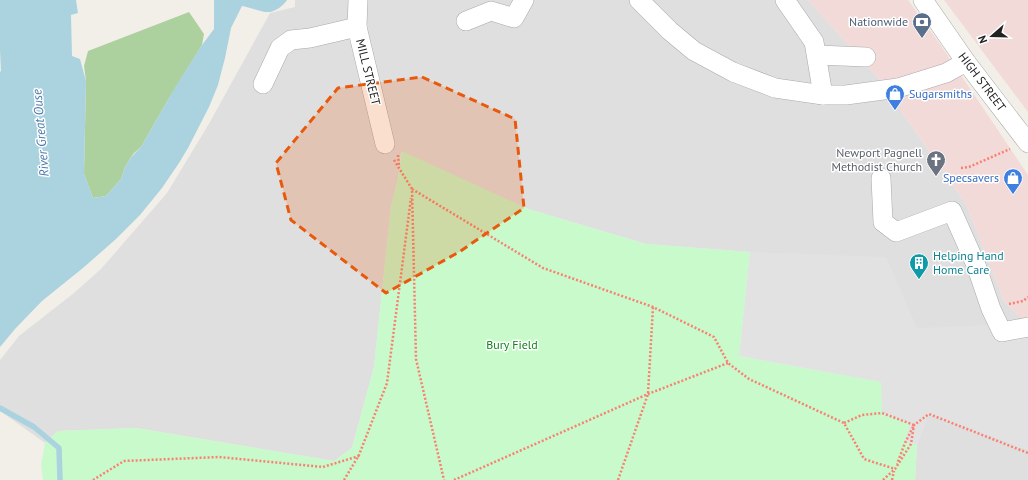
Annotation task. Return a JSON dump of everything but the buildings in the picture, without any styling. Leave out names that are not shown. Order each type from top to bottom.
[{"type":"street","name":"MILL STREET","points":[[358,0],[357,27],[385,144]]},
{"type":"street","points":[[466,21],[491,11],[514,18],[524,0]]},
{"type":"street","points":[[639,0],[670,31],[694,51],[733,72],[775,88],[823,95],[846,96],[898,88],[946,73],[966,62]]},
{"type":"street","points":[[785,0],[814,42],[823,95]]},
{"type":"street","name":"HIGH STREET","points":[[923,0],[966,62],[1028,141]]},
{"type":"street","points":[[263,84],[280,48],[291,40],[310,38],[357,27]]},
{"type":"street","points":[[816,55],[866,57]]},
{"type":"street","points":[[881,178],[882,222],[896,232],[952,211],[976,265],[991,309],[1002,332],[1028,327]]},
{"type":"path","points":[[960,168],[969,167],[1028,141]]},
{"type":"path","points":[[400,168],[412,189],[416,359],[444,480]]},
{"type":"path","points":[[412,189],[543,268],[654,307],[714,337],[728,363],[750,379],[844,423],[864,459],[895,469]]},
{"type":"path","points":[[344,480],[360,456],[387,383],[412,189]]},
{"type":"path","points":[[618,480],[648,394],[654,307]]},
{"type":"path","points":[[454,480],[648,394],[728,363]]},
{"type":"path","points":[[844,423],[862,415],[882,413],[914,425]]},
{"type":"path","points":[[892,480],[905,443],[914,425],[929,414],[1028,453]]},
{"type":"path","points":[[883,480],[895,469],[911,444],[914,425]]},
{"type":"path","points":[[93,480],[124,461],[219,458],[323,467],[360,456]]},
{"type":"highlighted area","points":[[422,77],[515,119],[524,208],[459,252],[386,293],[291,220],[276,163],[338,88]]},
{"type":"shaded area","points":[[295,0],[808,0],[878,78],[966,204],[1004,301],[1028,326],[1028,480],[915,480],[917,444],[924,426],[750,252],[646,244],[528,209],[401,152],[398,179],[391,206],[374,367],[352,448],[334,461],[136,428],[58,431],[45,443],[0,411],[0,360],[19,336],[74,293],[101,269],[167,193],[210,122],[270,13],[295,7]]},
{"type":"shaded area","points":[[808,0],[908,0],[940,44],[1028,175],[1028,326],[1004,301],[966,204],[878,78]]},
{"type":"shaded area","points":[[944,0],[1028,0],[1028,112]]},
{"type":"shaded area","points":[[750,252],[886,257],[917,328],[1022,324],[1028,330],[1028,450],[929,414],[917,444],[905,443],[910,424],[882,413],[881,382],[739,356]]},
{"type":"green space","points":[[189,12],[204,34],[202,45],[141,147],[133,154],[125,167],[121,179],[106,196],[93,198],[84,174],[86,81],[84,66],[88,51]]},
{"type":"green space","name":"Bury Field","points":[[402,151],[528,209],[646,244],[750,252],[739,356],[882,382],[882,413],[910,424],[905,443],[917,444],[915,480],[43,480],[41,465],[45,443],[58,431],[136,428],[334,461],[352,448],[374,367],[391,206],[398,179]]},
{"type":"water","name":"River Great Ouse","points":[[0,0],[76,0],[78,13],[71,15],[72,56],[80,59],[86,81],[84,174],[93,198],[106,196],[121,179],[125,167],[132,156],[141,147],[176,86],[214,29],[214,0],[287,0],[279,8],[271,12],[264,12],[242,6],[231,28],[218,85],[209,107],[188,148],[162,188],[140,215],[116,239],[42,301],[0,347],[1,71]]},
{"type":"waterway","points":[[0,408],[34,427],[59,448],[60,480]]},
{"type":"place","name":"Nationwide","points":[[922,39]]},
{"type":"place","name":"Sugarsmiths","points":[[895,111]]},
{"type":"place","name":"Newport Pagnell Methodist Church","points":[[936,177]]},
{"type":"place","name":"Specsavers","points":[[1013,195]]},
{"type":"place","name":"Helping Hand Home Care","points":[[919,280]]}]
